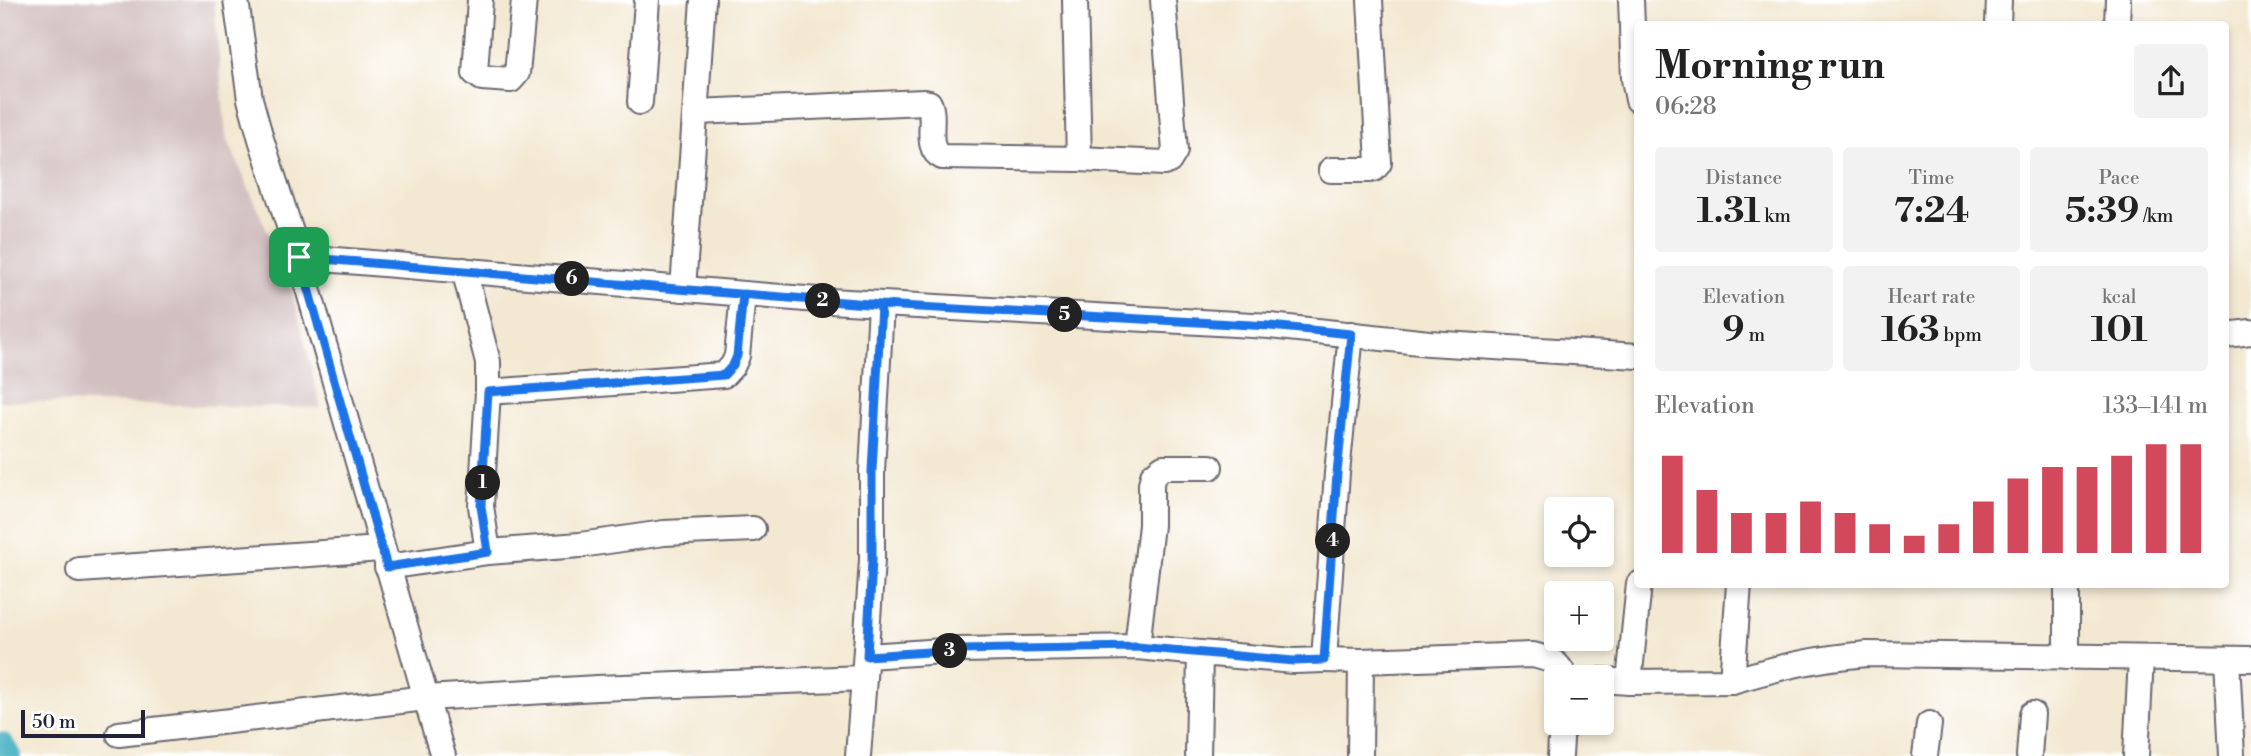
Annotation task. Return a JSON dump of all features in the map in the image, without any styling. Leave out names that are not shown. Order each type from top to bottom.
[{"type":"street","points":[[236,0],[250,99],[299,257],[443,756]]},
{"type":"street","points":[[480,0],[475,73],[482,78],[511,80],[517,73],[524,0]]},
{"type":"street","points":[[640,102],[647,0]]},
{"type":"street","points":[[683,289],[703,0]]},
{"type":"street","points":[[1075,0],[1079,159]]},
{"type":"street","points":[[696,112],[925,102],[929,103],[932,110],[933,148],[943,157],[1164,163],[1175,151],[1163,0]]},
{"type":"street","points":[[1331,170],[1369,170],[1379,163],[1370,0]]},
{"type":"street","points":[[1631,0],[1634,79]]},
{"type":"street","points":[[1998,21],[1999,0]]},
{"type":"street","points":[[2117,21],[2118,0]]},
{"type":"street","points":[[299,257],[881,305],[1270,326],[1429,343],[1634,356]]},
{"type":"street","points":[[464,271],[488,362],[481,506],[488,552]]},
{"type":"street","points":[[488,392],[724,375],[737,356],[743,294]]},
{"type":"street","points":[[858,756],[872,560],[872,471],[881,305]]},
{"type":"street","points":[[2229,335],[2251,332]]},
{"type":"street","points":[[1324,660],[1337,473],[1351,334]]},
{"type":"street","points":[[1137,647],[1151,526],[1153,475],[1163,467],[1210,467]]},
{"type":"street","points":[[79,570],[488,552],[580,545],[664,533],[752,529]]},
{"type":"street","points":[[1629,682],[1639,588]]},
{"type":"street","points":[[1732,681],[1739,588]]},
{"type":"street","points":[[2067,588],[2067,657]]},
{"type":"street","points":[[119,734],[426,698],[865,667],[959,650],[1137,647],[1294,661],[1533,655],[1552,660],[1559,665]]},
{"type":"street","points":[[1198,756],[1200,653]]},
{"type":"street","points":[[1614,681],[1732,681],[1787,665],[1829,657],[1867,654],[2239,659],[2232,756]]},
{"type":"street","points":[[2136,756],[2141,658]]},
{"type":"street","points":[[1360,756],[1362,661]]},
{"type":"street","points":[[2029,756],[2032,714]]},
{"type":"street","points":[[1925,756],[1929,724]]},
{"type":"street","points":[[1560,756],[1561,735]]},
{"type":"shaded area","points":[[0,0],[214,0],[226,136],[291,286],[321,408],[0,401]]},
{"type":"waterway","points":[[0,747],[6,756]]},
{"type":"route","points":[[299,257],[387,567],[488,552],[481,506],[488,392],[724,375],[737,356],[743,294],[881,305],[872,471],[872,560],[867,656],[959,650],[1137,647],[1294,661],[1324,660],[1337,473],[1351,334],[1270,326],[881,305],[299,257]]}]
